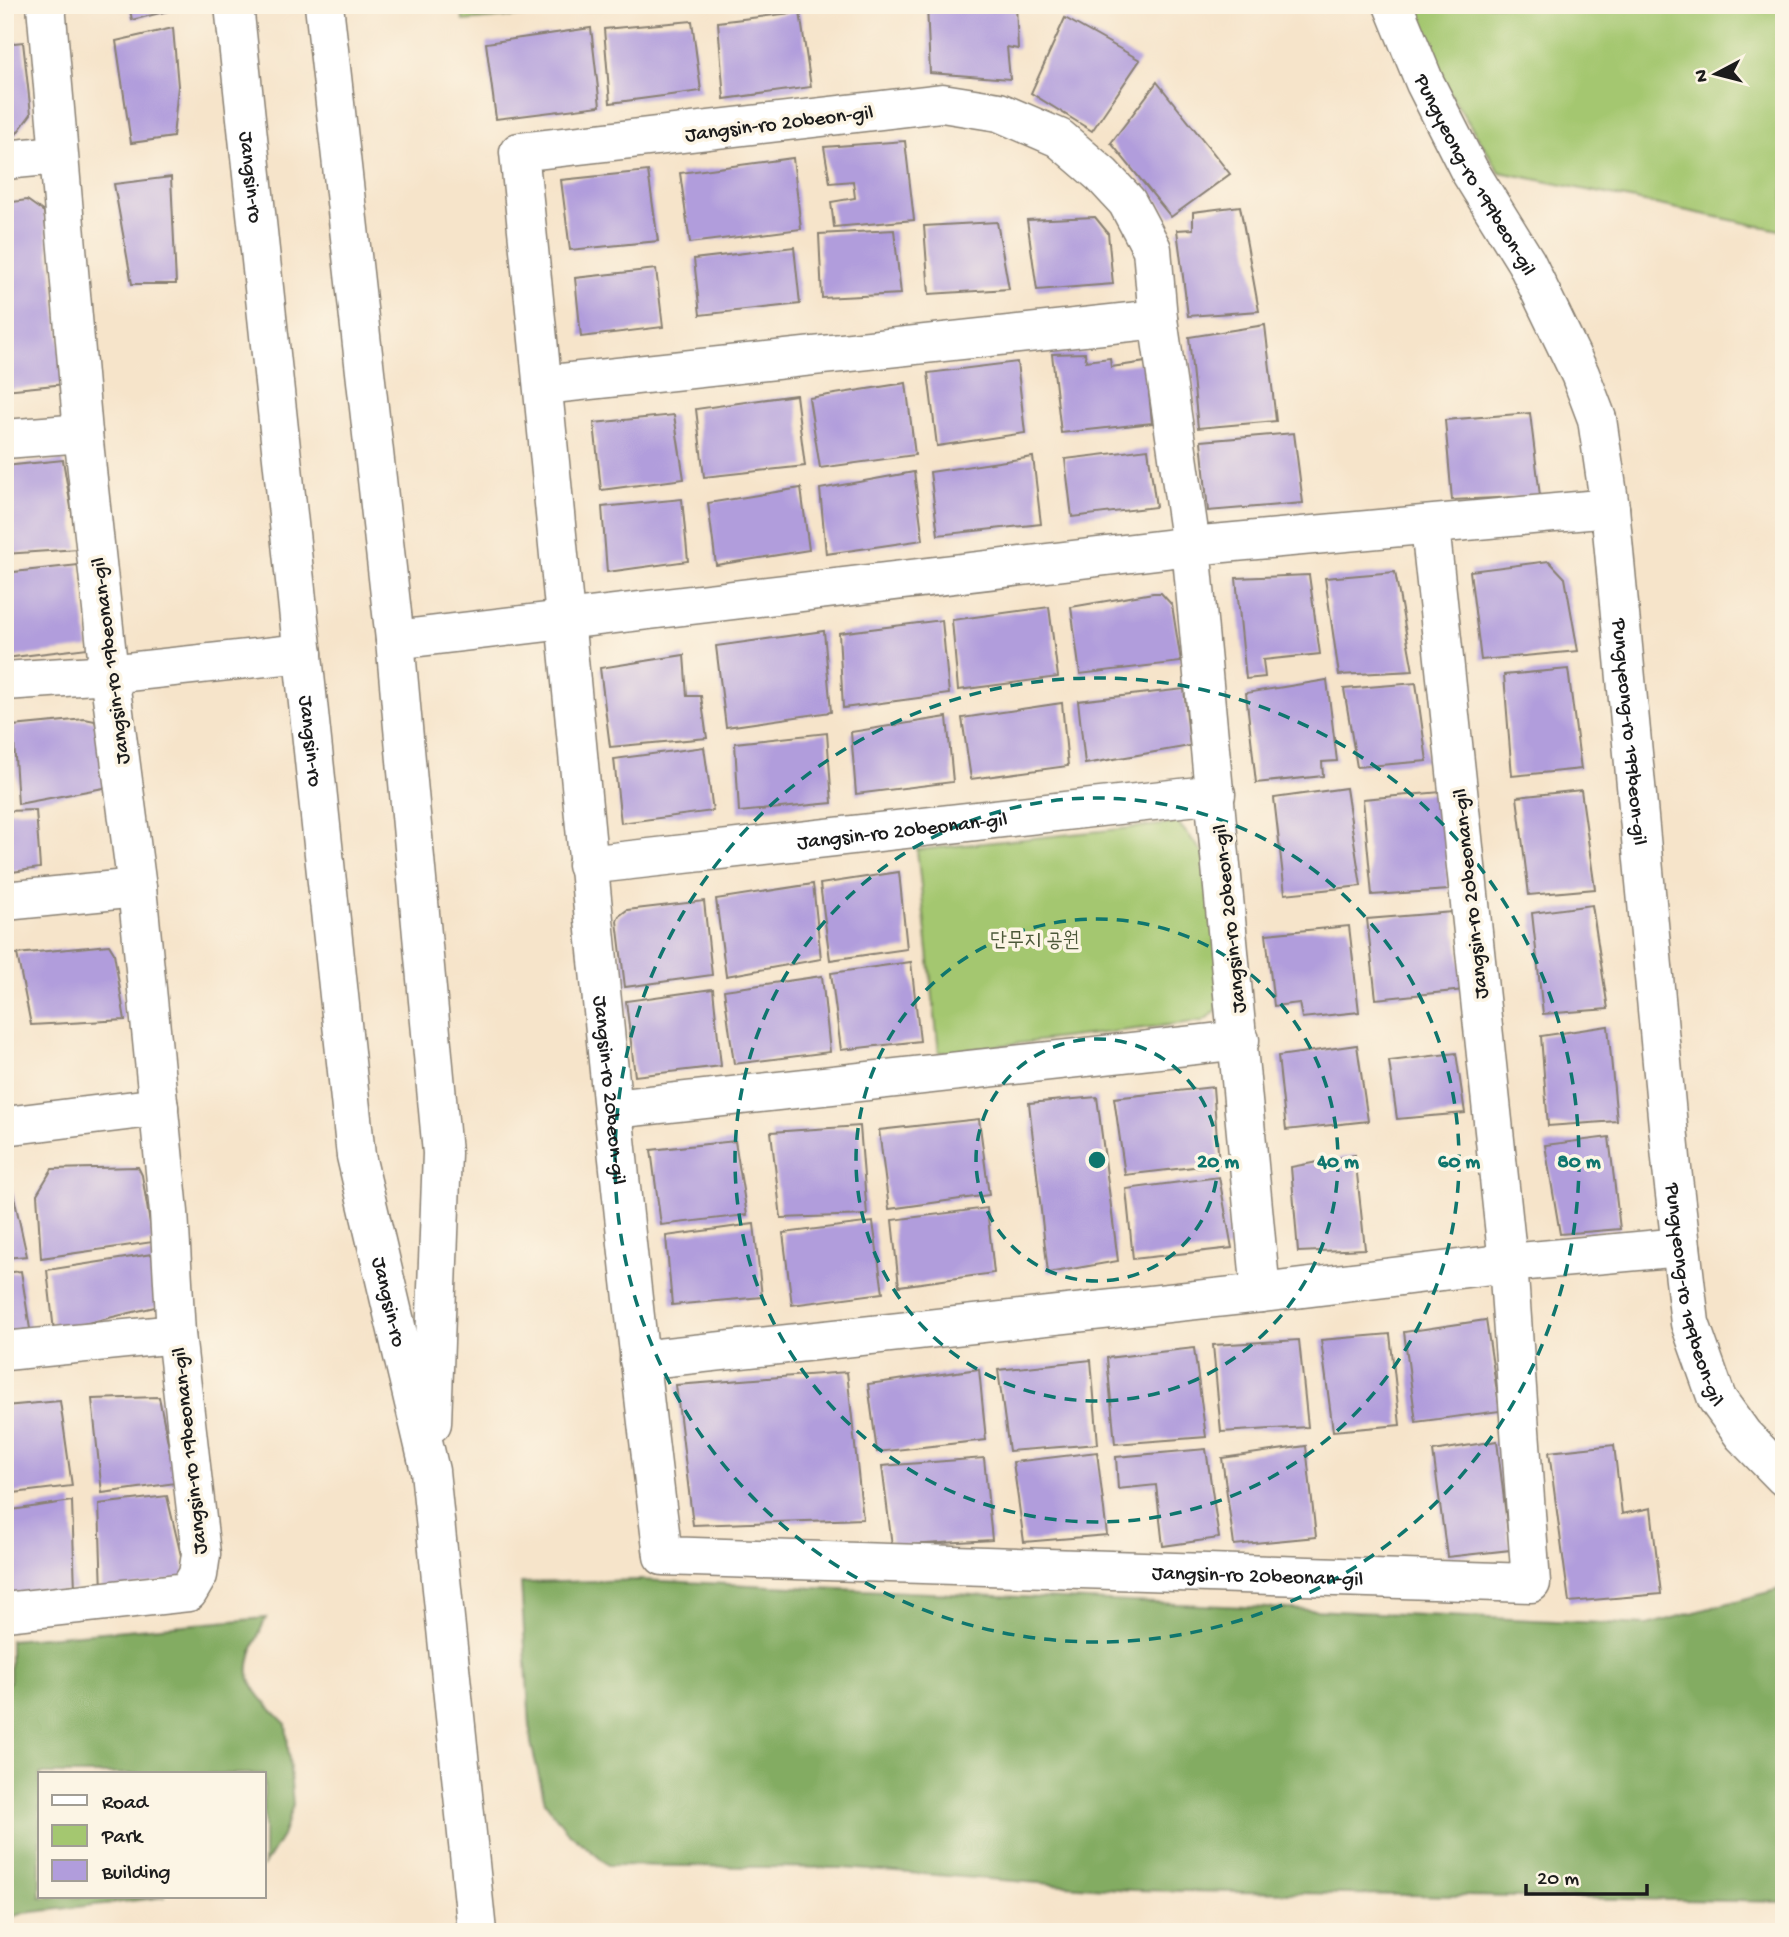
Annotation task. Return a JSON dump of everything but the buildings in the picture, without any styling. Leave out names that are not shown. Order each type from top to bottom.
[{"type":"street","name":"Jangsin-ro 19beonan-gil","points":[[5,1612],[188,1592],[198,1575],[201,1554],[176,1334],[159,1107],[137,888],[109,674],[83,433],[46,5]]},
{"type":"street","name":"Jangsin-ro","points":[[234,5],[356,1156],[430,1471],[477,1932]]},
{"type":"street","name":"Jangsin-ro","points":[[324,5],[395,640],[442,1153],[430,1471]]},
{"type":"street","name":"Pungyeong-ro 199beon-gil","points":[[1393,5],[1431,95],[1469,170],[1526,262],[1580,374],[1597,419],[1610,509],[1690,1323],[1717,1399],[1743,1435],[1784,1478]]},
{"type":"street","name":"Jangsin-ro 20beon-gil","points":[[663,1556],[639,1360],[587,865],[566,622],[519,152],[942,103],[999,112],[1059,138],[1102,175],[1127,202],[1152,249],[1158,319],[1191,546],[1262,1293]]},
{"type":"street","points":[[5,160],[57,155]]},
{"type":"street","points":[[543,386],[1158,319]]},
{"type":"street","points":[[5,439],[83,433]]},
{"type":"street","points":[[395,640],[566,622],[1191,546],[1610,509]]},
{"type":"street","name":"Jangsin-ro 20beonan-gil","points":[[663,1556],[1531,1583],[1508,1263],[1430,526]]},
{"type":"street","points":[[5,681],[109,674],[303,653]]},
{"type":"street","name":"Jangsin-ro 20beonan-gil","points":[[587,865],[1216,794]]},
{"type":"street","points":[[5,901],[137,888]]},
{"type":"street","points":[[614,1109],[1240,1040]]},
{"type":"street","points":[[5,1126],[159,1107]]},
{"type":"street","points":[[639,1360],[1262,1293],[1508,1263],[1681,1247]]},
{"type":"street","name":"Jangsin-ro 19beonan-gil","points":[[5,1351],[176,1334]]},
{"type":"green space","points":[[462,5],[642,5],[463,21]]},
{"type":"green space","points":[[1394,5],[1784,5],[1784,231],[1500,172]]},
{"type":"green space","name":"단무지 공원","points":[[1178,823],[1205,855],[1223,1000],[1214,1013],[1202,1021],[939,1053],[917,850]]},
{"type":"green space","points":[[639,1580],[1647,1625],[1784,1588],[1784,1902],[1131,1890],[843,1868],[608,1865],[566,1830],[545,1802],[531,1743],[521,1583]]},
{"type":"green space","points":[[266,1618],[252,1653],[249,1676],[261,1697],[286,1724],[293,1805],[282,1836],[266,1862],[266,1772],[38,1772],[38,1898],[157,1898],[24,1913],[5,1919],[5,1683],[10,1682],[10,1640]]}]
